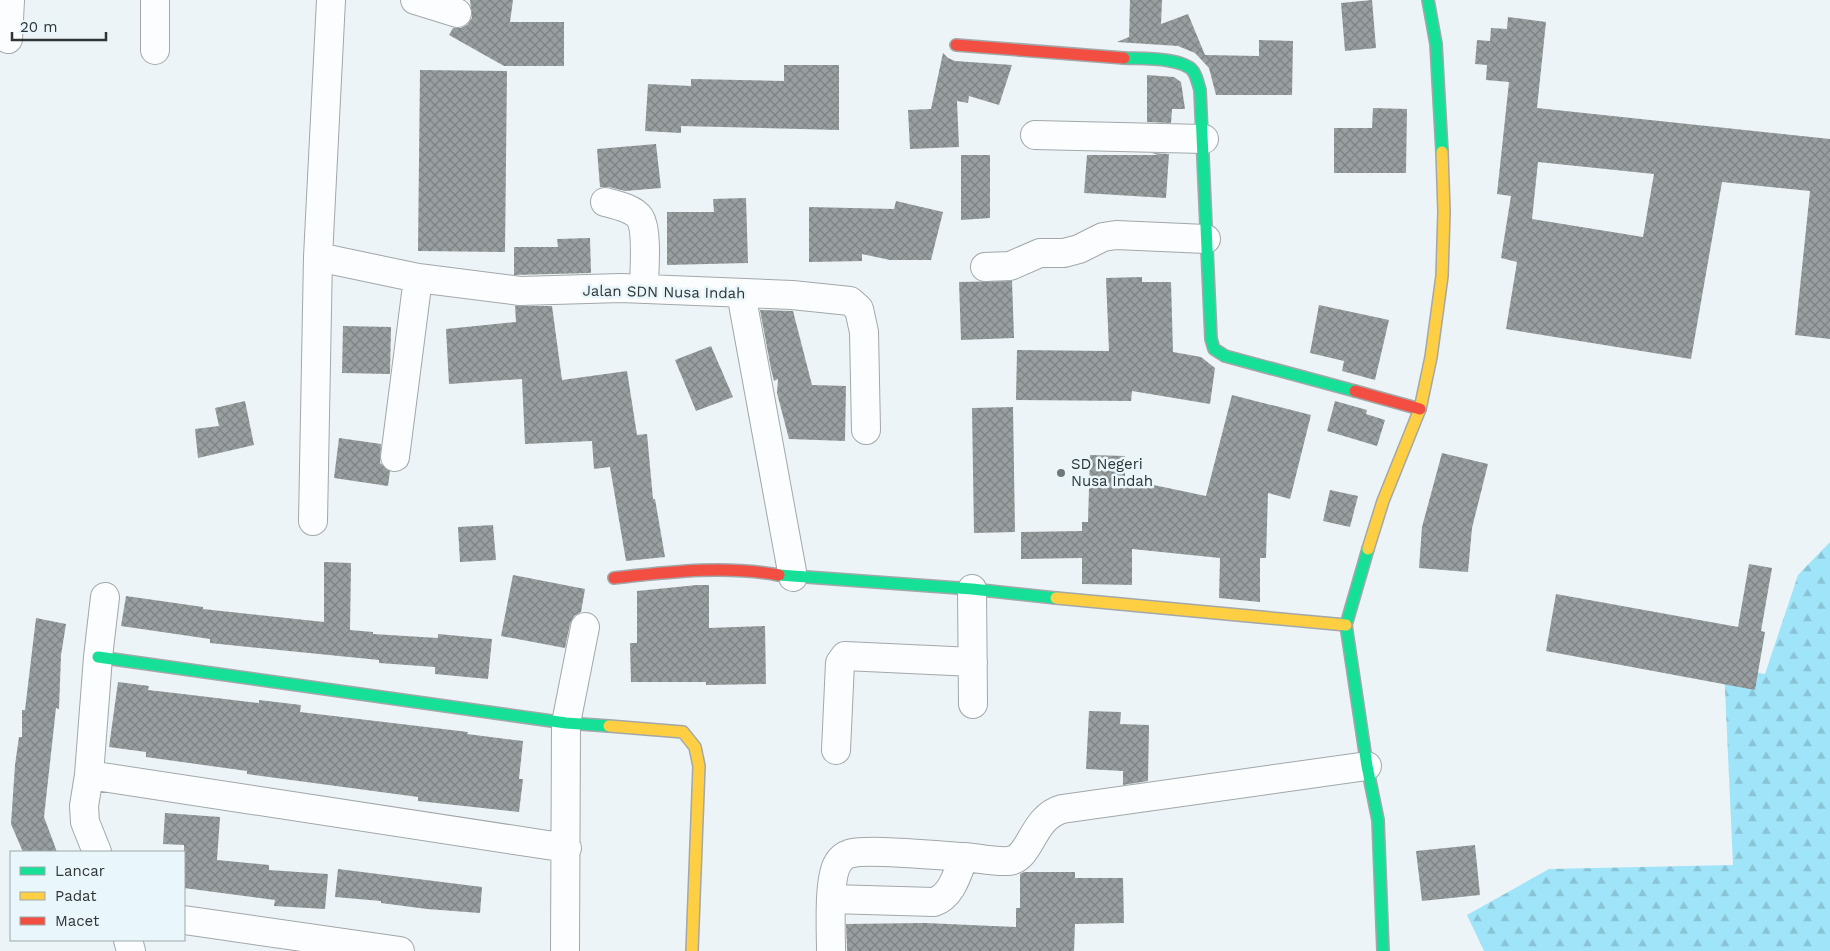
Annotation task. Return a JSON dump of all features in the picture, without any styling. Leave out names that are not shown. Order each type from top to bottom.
[{"type":"street","points":[[8,38],[10,0]]},
{"type":"street","points":[[155,0],[155,50]]},
{"type":"street","points":[[313,521],[318,257],[331,0]]},
{"type":"street","points":[[415,0],[457,13]]},
{"type":"street","points":[[1383,951],[1378,820],[1367,766],[1346,625],[1359,576],[1383,501],[1420,409],[1431,357],[1442,276],[1444,212],[1436,44],[1428,0]]},
{"type":"street","points":[[956,45],[1177,62],[1190,66],[1195,74],[1200,90],[1204,139],[1211,339],[1214,349],[1225,356],[1420,409]]},
{"type":"street","points":[[1035,135],[1204,139]]},
{"type":"street","points":[[605,202],[630,210],[639,217],[643,227],[644,289]]},
{"type":"street","points":[[984,267],[1010,266],[1040,253],[1072,251],[1103,237],[1116,235],[1206,239]]},
{"type":"street","name":"Jalan SDN Nusa Indah","points":[[318,257],[418,278],[520,291],[644,289],[842,299],[856,305],[864,332],[866,430]]},
{"type":"street","points":[[395,457],[418,278]]},
{"type":"street","points":[[741,293],[793,577]]},
{"type":"street","points":[[614,578],[696,568],[759,571],[793,577],[972,589],[1110,604],[1346,625]]},
{"type":"street","points":[[972,589],[973,704]]},
{"type":"street","points":[[97,851],[85,822],[84,806],[90,774],[98,657],[106,597]]},
{"type":"street","points":[[564,951],[567,848],[566,722],[585,627]]},
{"type":"street","points":[[836,750],[840,663],[845,656],[973,662]]},
{"type":"street","points":[[98,657],[566,722],[683,732],[692,739],[697,749],[699,766],[692,951]]},
{"type":"street","points":[[831,951],[832,899],[836,865],[850,853],[964,857],[1009,861],[1018,858],[1044,818],[1052,812],[1062,809],[1367,766]]},
{"type":"street","points":[[90,774],[567,848]]},
{"type":"street","points":[[832,899],[934,902],[942,899],[948,892],[964,857]]},
{"type":"street","points":[[185,920],[400,951]]},
{"type":"green space","points":[[1830,542],[1830,951],[1484,951],[1467,915],[1549,869],[1733,865],[1724,667],[1765,674],[1798,575]]},
{"type":"building","points":[[470,0],[513,0],[510,22],[564,22],[564,66],[504,66],[449,35],[453,28],[461,28],[467,25],[472,18]]},
{"type":"building","points":[[1130,0],[1162,0],[1161,24],[1188,14],[1205,55],[1259,56],[1259,40],[1293,41],[1292,95],[1216,95],[1209,68],[1195,53],[1178,46],[1117,42],[1129,37]]},
{"type":"building","points":[[1372,0],[1376,48],[1345,51],[1341,3]]},
{"type":"building","points":[[1508,17],[1546,22],[1537,108],[1830,139],[1830,339],[1795,335],[1810,191],[1722,182],[1691,359],[1506,329],[1517,262],[1501,258],[1511,196],[1497,194],[1509,82],[1486,80],[1487,65],[1475,64],[1477,40],[1490,41],[1491,28],[1507,29]],"holes":[[[1538,162],[1654,174],[1643,237],[1532,219]]]},
{"type":"building","points":[[943,53],[955,61],[1012,65],[999,105],[969,96],[968,103],[957,101],[959,147],[910,149],[908,110],[931,109]]},
{"type":"building","points":[[784,65],[839,65],[839,130],[681,126],[681,133],[645,131],[648,84],[691,86],[691,79],[784,81]]},
{"type":"building","points":[[420,70],[507,71],[505,252],[418,251]]},
{"type":"building","points":[[1147,75],[1174,77],[1181,82],[1185,109],[1172,109],[1171,123],[1147,122]]},
{"type":"building","points":[[1373,108],[1407,109],[1406,173],[1334,173],[1334,128],[1372,128]]},
{"type":"building","points":[[656,144],[661,188],[625,191],[600,187],[597,149]]},
{"type":"building","points":[[1152,153],[1169,154],[1166,198],[1084,193],[1087,155],[1158,155]]},
{"type":"building","points":[[961,155],[990,155],[990,218],[961,220]]},
{"type":"building","points":[[746,198],[748,263],[667,265],[667,212],[714,212],[713,199]]},
{"type":"building","points":[[896,201],[943,212],[931,260],[890,260],[862,254],[862,261],[809,262],[809,207],[894,209]]},
{"type":"building","points":[[590,238],[591,273],[514,275],[514,247],[558,247],[557,239]]},
{"type":"building","points":[[1142,277],[1142,282],[1171,282],[1173,352],[1201,357],[1215,368],[1210,404],[1132,391],[1131,401],[1016,400],[1017,350],[1109,351],[1106,278]]},
{"type":"building","points":[[1012,281],[1014,338],[961,340],[959,282]]},
{"type":"building","points":[[1319,305],[1389,320],[1375,380],[1342,371],[1344,361],[1310,353]]},
{"type":"building","points":[[515,306],[552,306],[562,380],[627,371],[637,435],[647,434],[653,499],[655,499],[665,557],[626,561],[610,467],[594,469],[592,441],[525,444],[522,379],[449,384],[446,329],[516,322]]},
{"type":"building","points":[[760,310],[793,311],[812,385],[846,386],[845,441],[789,439],[777,393],[778,379],[774,381]]},
{"type":"building","points":[[343,326],[391,327],[390,374],[342,373]]},
{"type":"building","points":[[711,346],[733,397],[696,411],[675,360]]},
{"type":"building","points":[[1232,395],[1311,415],[1290,499],[1268,493],[1266,558],[1260,558],[1260,602],[1219,598],[1220,558],[1132,549],[1132,585],[1082,584],[1082,558],[1021,559],[1021,532],[1082,531],[1082,522],[1088,522],[1090,455],[1125,456],[1125,479],[1206,496]]},
{"type":"building","points":[[245,401],[254,445],[198,458],[195,429],[219,426],[215,408]]},
{"type":"building","points":[[1335,401],[1367,410],[1366,414],[1385,420],[1377,446],[1327,431]]},
{"type":"building","points":[[1013,407],[1015,532],[974,533],[972,408]]},
{"type":"building","points":[[339,438],[381,444],[380,463],[390,471],[388,486],[334,478]]},
{"type":"building","points":[[1442,453],[1488,464],[1472,528],[1468,572],[1419,568],[1422,527]]},
{"type":"building","points":[[1330,490],[1358,496],[1350,527],[1323,521]]},
{"type":"building","points":[[493,525],[496,560],[460,562],[458,527]]},
{"type":"building","points":[[324,562],[351,563],[350,630],[373,632],[373,634],[438,638],[438,634],[492,639],[488,679],[435,674],[435,667],[379,663],[379,660],[210,643],[210,639],[121,626],[126,596],[203,607],[203,609],[324,622]]},
{"type":"building","points":[[1749,564],[1772,568],[1761,631],[1765,632],[1755,690],[1546,651],[1556,594],[1738,627]]},
{"type":"building","points":[[513,575],[585,589],[581,612],[574,616],[570,624],[565,648],[501,636]]},
{"type":"building","points":[[709,585],[709,628],[765,626],[766,684],[706,685],[706,682],[631,682],[630,643],[637,643],[637,591]]},
{"type":"building","points":[[36,618],[66,624],[61,655],[59,709],[56,708],[44,817],[57,851],[23,851],[11,824],[15,765],[19,737],[22,737],[22,710],[25,710]]},
{"type":"building","points":[[118,682],[149,686],[148,690],[259,703],[259,700],[301,705],[300,712],[468,732],[467,734],[523,741],[519,779],[523,779],[519,812],[418,801],[418,797],[247,774],[247,771],[146,757],[146,752],[109,747]]},
{"type":"building","points":[[1089,711],[1121,712],[1120,724],[1149,725],[1148,781],[1123,785],[1123,771],[1086,769]]},
{"type":"building","points":[[165,813],[220,817],[217,860],[269,865],[269,870],[328,874],[325,909],[274,906],[275,900],[185,888],[184,845],[163,844]]},
{"type":"building","points":[[1475,845],[1480,895],[1422,901],[1416,851]]},
{"type":"building","points":[[338,869],[482,887],[480,913],[427,909],[381,903],[381,901],[335,897]]},
{"type":"building","points":[[1024,872],[1075,872],[1075,878],[1123,878],[1124,923],[1075,924],[1074,951],[847,951],[846,924],[925,923],[1016,927],[1016,908],[1020,908],[1020,874]]},
{"type":"traffic: fast","points":[[1428,0],[1436,44],[1442,152]]},
{"type":"traffic: fast","points":[[1124,58],[1180,63],[1188,66],[1196,76],[1200,90],[1211,339],[1214,349],[1225,356],[1355,391]]},
{"type":"traffic: fast","points":[[1368,549],[1346,625],[1367,766],[1378,820],[1383,951]]},
{"type":"traffic: fast","points":[[779,575],[972,589],[1056,598]]},
{"type":"traffic: fast","points":[[98,657],[566,723],[609,726]]},
{"type":"traffic: slow","points":[[1368,549],[1383,501],[1420,409],[1431,357],[1442,276],[1444,212],[1442,152]]},
{"type":"traffic: slow","points":[[1056,598],[1346,625]]},
{"type":"traffic: slow","points":[[609,726],[683,732],[695,747],[699,766],[692,951]]},
{"type":"traffic: jam","points":[[956,45],[1124,58]]},
{"type":"traffic: jam","points":[[1355,391],[1420,409]]},
{"type":"traffic: jam","points":[[614,578],[717,570],[738,570],[779,575]]},
{"type":"place","name":"SD Negeri Nusa Indah","points":[[1061,473]]}]
